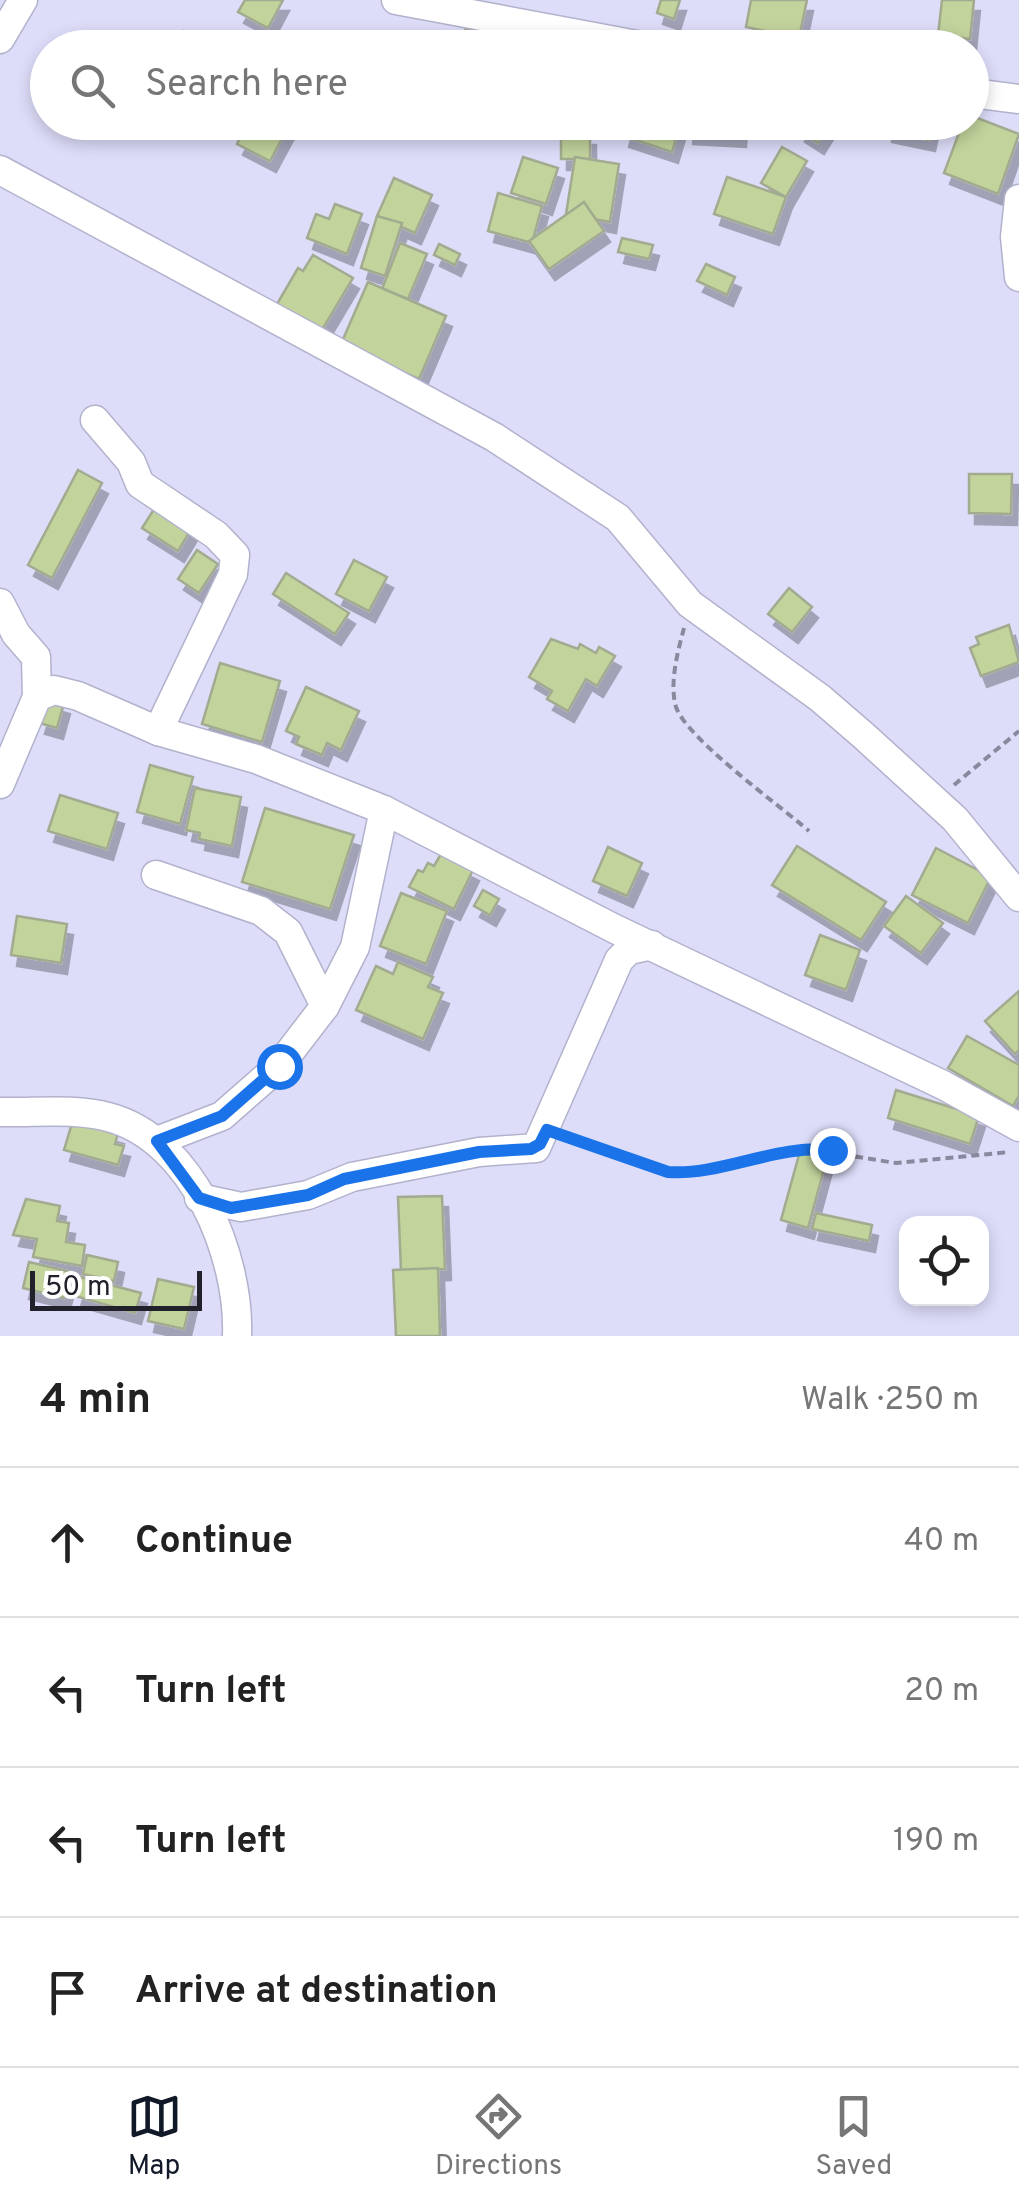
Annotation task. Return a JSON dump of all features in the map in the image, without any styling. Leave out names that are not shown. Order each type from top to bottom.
[{"type":"street","points":[[0,40],[23,0]]},
{"type":"street","points":[[396,0],[557,30]]},
{"type":"street","points":[[989,95],[1019,99]]},
{"type":"street","points":[[0,170],[560,477],[618,518],[690,604],[820,698],[936,802],[1019,897]]},
{"type":"street","points":[[1019,198],[1015,237],[1019,277]]},
{"type":"street","points":[[95,420],[131,462],[140,484],[216,535],[236,556],[233,574],[158,731]]},
{"type":"street","points":[[0,603],[16,634],[36,657],[37,697],[0,784]]},
{"type":"street","points":[[37,697],[54,690],[78,696],[158,731],[256,759],[384,810],[652,946],[943,1085],[1019,1127]]},
{"type":"street","points":[[157,1141],[222,1116],[279,1066],[325,1006],[355,948],[384,810]]},
{"type":"street","points":[[156,875],[261,911],[288,932],[325,1006]]},
{"type":"street","points":[[199,1198],[231,1208],[308,1195],[370,1174],[479,1152],[531,1149],[540,1144],[620,960],[629,950],[652,946]]},
{"type":"street","points":[[0,1112],[107,1116],[157,1141],[216,1228],[237,1300],[237,1336]]},
{"type":"path","points":[[690,604],[674,678],[676,707],[691,730],[809,831]]},
{"type":"path","points":[[936,802],[1019,731]]},
{"type":"path","points":[[547,1130],[668,1172],[689,1174],[801,1148],[896,1162],[1019,1151]]},
{"type":"building","points":[[245,0],[283,0],[268,28],[238,12]]},
{"type":"building","points":[[661,0],[680,0],[674,19],[657,13]]},
{"type":"building","points":[[751,0],[807,0],[801,30],[746,27]]},
{"type":"building","points":[[942,0],[974,0],[971,30],[939,30]]},
{"type":"building","points":[[989,123],[1019,134],[998,194],[944,173],[956,140],[989,140]]},
{"type":"building","points":[[239,140],[281,140],[270,161],[237,144]]},
{"type":"building","points":[[561,140],[590,140],[590,159],[561,159]]},
{"type":"building","points":[[635,140],[676,140],[672,152]]},
{"type":"building","points":[[782,147],[807,161],[786,197],[761,183]]},
{"type":"building","points":[[523,157],[558,168],[546,204],[511,193]]},
{"type":"building","points":[[575,157],[619,164],[610,222],[566,214]]},
{"type":"building","points":[[727,177],[786,197],[773,234],[714,214]]},
{"type":"building","points":[[394,178],[432,195],[415,233],[377,216]]},
{"type":"building","points":[[498,193],[542,206],[532,243],[488,231]]},
{"type":"building","points":[[584,202],[604,231],[549,269],[529,241]]},
{"type":"building","points":[[335,204],[362,214],[347,254],[307,238],[316,214],[329,219]]},
{"type":"building","points":[[377,216],[402,223],[385,276],[361,268]]},
{"type":"building","points":[[622,238],[653,245],[649,259],[618,252]]},
{"type":"building","points":[[400,243],[427,254],[408,299],[382,289]]},
{"type":"building","points":[[439,244],[460,254],[455,265],[434,255]]},
{"type":"building","points":[[313,255],[353,278],[322,330],[277,304],[298,268],[303,271]]},
{"type":"building","points":[[706,264],[735,277],[727,295],[697,281]]},
{"type":"building","points":[[368,282],[446,316],[419,379],[340,346]]},
{"type":"building","points":[[78,470],[102,483],[52,578],[28,565]]},
{"type":"building","points":[[969,474],[1012,474],[1011,514],[969,513]]},
{"type":"building","points":[[156,506],[192,528],[178,551],[142,528]]},
{"type":"building","points":[[197,550],[218,564],[199,593],[178,579]]},
{"type":"building","points":[[354,560],[387,577],[369,611],[336,594]]},
{"type":"building","points":[[286,573],[349,613],[335,634],[273,594]]},
{"type":"building","points":[[789,588],[812,607],[792,632],[768,614]]},
{"type":"building","points":[[1009,625],[1019,662],[981,676],[970,648],[979,644],[976,637]]},
{"type":"building","points":[[551,639],[578,649],[580,644],[596,653],[599,647],[615,656],[597,686],[586,679],[568,711],[547,699],[552,691],[529,677]]},
{"type":"building","points":[[220,663],[280,681],[262,742],[202,724]]},
{"type":"building","points":[[306,687],[359,711],[341,750],[327,743],[322,755],[296,744],[299,737],[286,731]]},
{"type":"building","points":[[46,698],[64,703],[57,728],[39,723]]},
{"type":"building","points":[[150,765],[193,777],[180,824],[137,812]]},
{"type":"building","points":[[195,788],[241,797],[232,846],[199,839],[200,833],[186,830]]},
{"type":"building","points":[[60,795],[118,813],[107,849],[48,831]]},
{"type":"building","points":[[265,808],[354,835],[330,909],[242,882]]},
{"type":"building","points":[[797,846],[886,902],[861,940],[772,885]]},
{"type":"building","points":[[608,847],[642,863],[627,896],[593,881]]},
{"type":"building","points":[[936,848],[991,877],[968,923],[912,895]]},
{"type":"building","points":[[441,854],[473,870],[454,909],[409,887],[418,870],[423,872],[428,863],[434,866]]},
{"type":"building","points":[[483,890],[499,899],[490,915],[474,906]]},
{"type":"building","points":[[401,893],[447,911],[426,964],[380,946]]},
{"type":"building","points":[[906,896],[943,923],[921,953],[884,926]]},
{"type":"building","points":[[17,916],[67,924],[61,963],[11,955]]},
{"type":"building","points":[[820,935],[860,950],[846,990],[805,975]]},
{"type":"building","points":[[398,962],[433,977],[428,987],[443,993],[423,1039],[356,1010],[376,966],[393,974]]},
{"type":"building","points":[[1019,991],[1019,1050],[1015,1054],[985,1021]]},
{"type":"building","points":[[967,1036],[1019,1065],[1019,1096],[1013,1106],[948,1068]]},
{"type":"building","points":[[896,1090],[979,1116],[970,1144],[888,1118]]},
{"type":"building","points":[[73,1120],[118,1133],[115,1144],[124,1146],[118,1165],[64,1150]]},
{"type":"building","points":[[800,1151],[827,1158],[808,1228],[781,1220]]},
{"type":"building","points":[[442,1196],[445,1269],[401,1271],[398,1197]]},
{"type":"building","points":[[26,1199],[60,1206],[57,1221],[69,1223],[66,1242],[85,1245],[82,1266],[33,1257],[37,1239],[13,1235]]},
{"type":"building","points":[[816,1213],[872,1225],[869,1241],[812,1229]]},
{"type":"building","points":[[87,1255],[118,1262],[114,1281],[83,1274]]},
{"type":"building","points":[[29,1262],[71,1272],[64,1298],[23,1288]]},
{"type":"building","points":[[438,1268],[440,1336],[396,1336],[393,1270]]},
{"type":"building","points":[[80,1277],[141,1293],[135,1313],[75,1296]]},
{"type":"building","points":[[158,1279],[194,1287],[184,1329],[148,1321]]},
{"type":"route","points":[[279,1066],[222,1116],[157,1141],[199,1198],[231,1208],[308,1195],[344,1179],[479,1152],[536,1148],[547,1130],[668,1172],[689,1174],[801,1148],[832,1150]]}]
